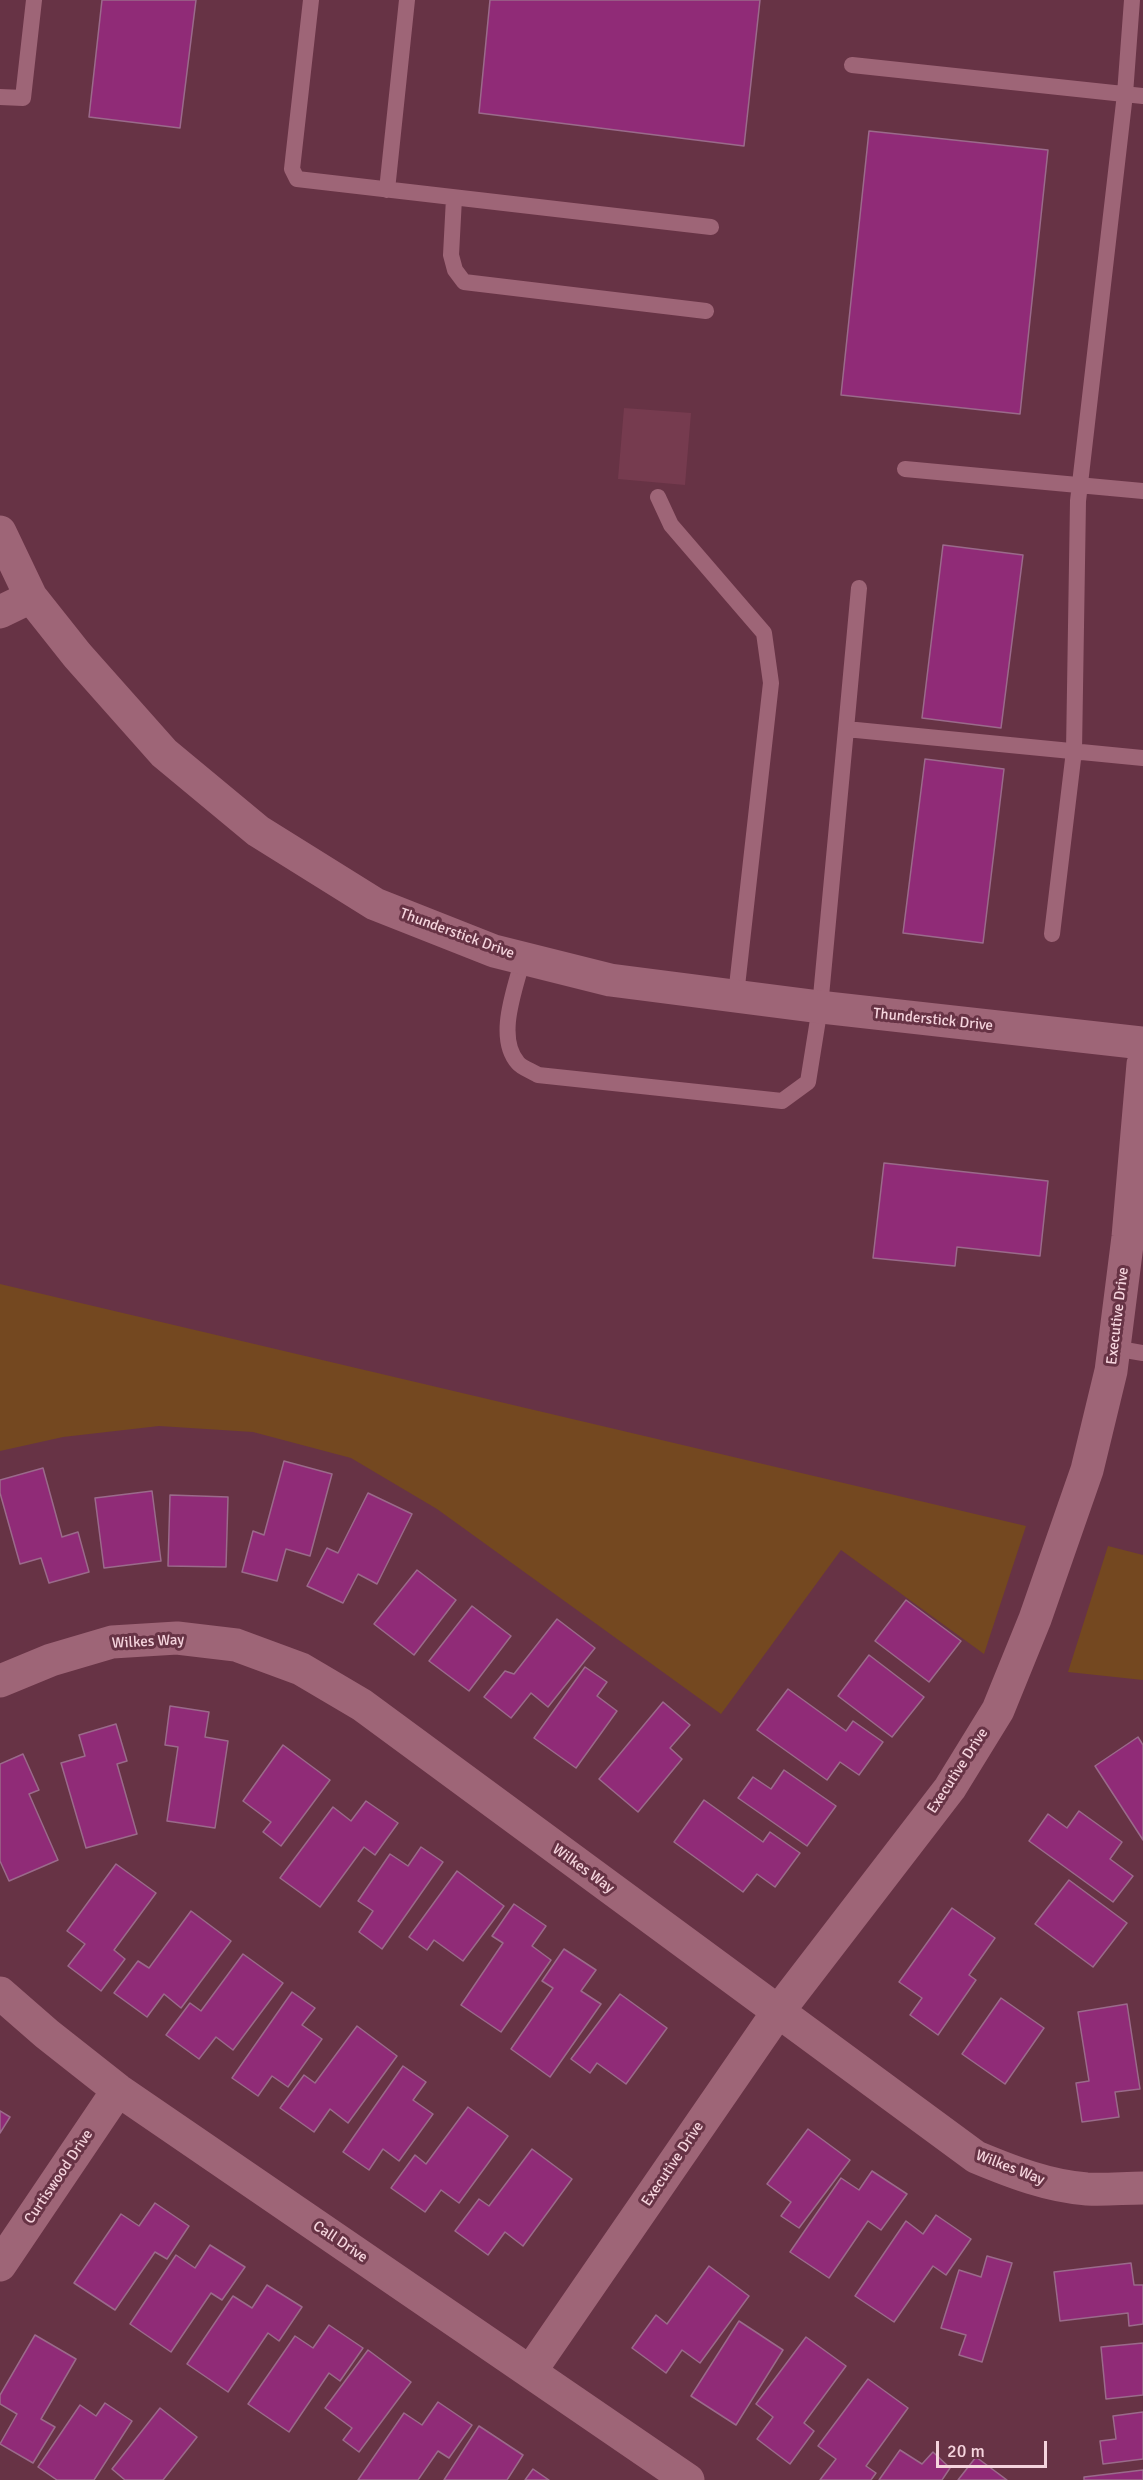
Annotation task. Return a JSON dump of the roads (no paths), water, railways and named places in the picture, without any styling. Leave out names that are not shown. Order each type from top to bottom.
[{"type":"street","name":"Thunderstick Drive","points":[[0,532],[31,597],[77,655],[164,753],[258,831],[375,904],[494,951],[610,980],[820,1007],[1143,1043]]},
{"type":"street","points":[[0,612],[31,597]]},
{"type":"street","name":"Executive Drive","points":[[530,2372],[777,2013],[950,1788],[998,1710],[1035,1619],[1087,1470],[1111,1371],[1129,1350],[1128,1237],[1143,1064]]},
{"type":"street","name":"Wilkes Way","points":[[0,1682],[51,1660],[112,1642],[177,1638],[236,1645],[301,1669],[362,1705],[777,2013],[976,2157],[1022,2176],[1052,2184],[1088,2189],[1143,2188]]},
{"type":"street","name":"Call Drive","points":[[0,1993],[47,2034],[118,2090],[688,2480]]},
{"type":"street","name":"Curtiswood Drive","points":[[0,2265],[118,2090]]},
{"type":"lane","points":[[0,97],[23,98],[34,0]]},
{"type":"lane","points":[[311,0],[292,169],[297,179],[711,227]]},
{"type":"lane","points":[[387,190],[407,0]]},
{"type":"lane","points":[[1052,934],[1074,751],[1080,485],[1125,94],[1132,0]]},
{"type":"lane","points":[[852,65],[1143,96]]},
{"type":"lane","points":[[454,198],[451,255],[455,270],[464,282],[705,311]]},
{"type":"lane","points":[[905,469],[1143,491]]},
{"type":"lane","points":[[658,497],[671,525],[764,633],[771,683],[736,995]]},
{"type":"lane","points":[[524,958],[506,1024],[510,1045],[518,1063],[538,1075],[782,1101],[808,1082],[820,1007],[859,588]]},
{"type":"lane","points":[[846,729],[1143,758]]}]
